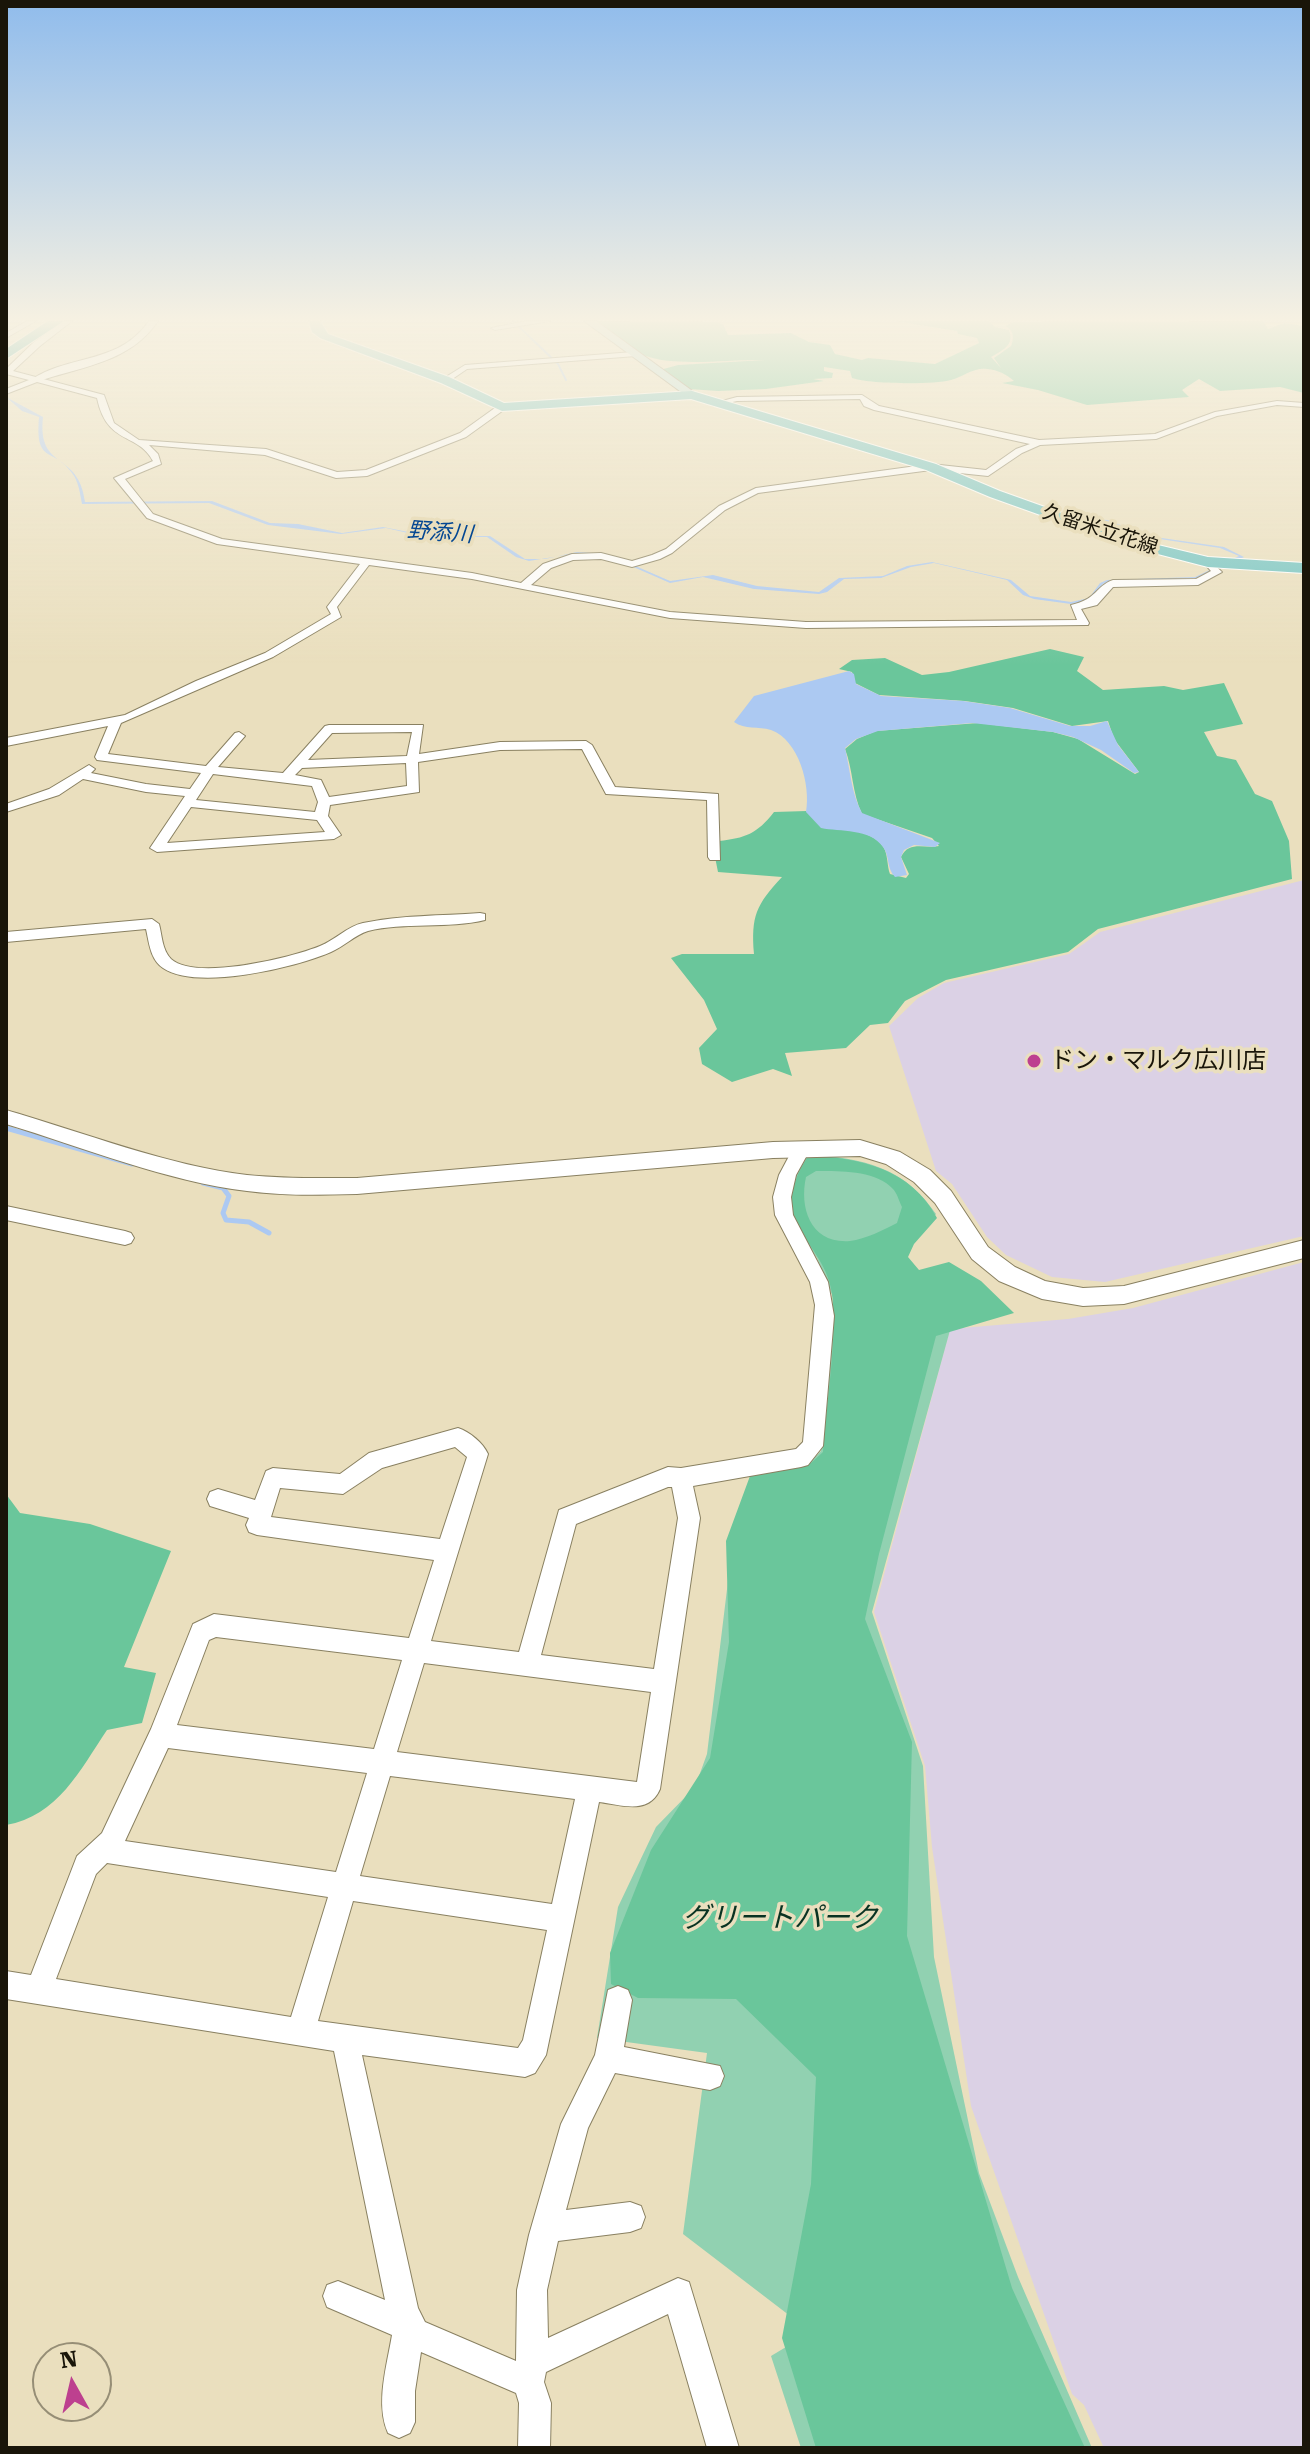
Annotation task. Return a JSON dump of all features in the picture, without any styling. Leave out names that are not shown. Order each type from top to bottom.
[{"type":"main road","name":"久留米立花線","points":[[823,436],[931,467],[1079,526],[1208,562],[1304,568]]},
{"type":"street","points":[[123,436],[156,454],[158,462],[119,478],[150,516],[220,542],[523,586],[670,615],[806,625],[1084,623],[1075,607],[1093,603],[1109,585],[1129,581],[1198,582],[1217,572],[1208,562]]},
{"type":"street","points":[[137,442],[266,452],[336,475],[367,473],[462,436]]},
{"type":"street","points":[[1004,436],[1039,443],[1157,436]]},
{"type":"street","points":[[523,586],[547,566],[572,557],[601,556],[632,564],[656,557],[669,551],[722,508],[756,491],[931,467],[988,473],[1019,451],[1039,443]]},
{"type":"street","points":[[6,742],[116,722],[269,655],[337,615],[332,607],[367,561]]},
{"type":"street","points":[[6,808],[54,792],[83,775],[101,757],[116,722]]},
{"type":"street","points":[[83,775],[190,798],[323,809],[414,789],[412,759],[419,728],[329,729],[287,776]]},
{"type":"street","points":[[101,757],[210,769],[287,776],[317,783],[334,835],[157,848],[210,769],[239,736]]},
{"type":"street","points":[[298,764],[412,759],[500,746],[586,745],[611,791],[713,797],[715,857]]},
{"type":"street","points":[[6,937],[152,924],[158,952],[167,964],[192,973],[234,971],[291,960],[326,949],[364,927],[480,917]]},
{"type":"street","points":[[6,1117],[190,1172],[245,1183],[296,1187],[357,1186],[802,1148],[860,1148],[893,1158],[922,1176],[943,1197],[980,1253],[1007,1274],[1042,1290],[1083,1297],[1124,1295],[1304,1249]]},
{"type":"street","points":[[527,1665],[567,1517],[668,1477],[681,1478],[801,1458],[813,1446],[825,1307],[819,1280],[781,1211],[781,1190],[788,1168],[802,1148]]},
{"type":"street","points":[[6,1213],[125,1238]]},
{"type":"street","points":[[301,2030],[380,1762],[448,1551],[478,1454],[458,1437],[376,1460],[343,1484],[273,1478],[260,1511],[257,1525],[448,1551]]},
{"type":"street","points":[[161,1735],[641,1795],[648,1789],[689,1518],[681,1478]]},
{"type":"street","points":[[218,1499],[260,1511]]},
{"type":"street","points":[[39,1990],[86,1865],[111,1842],[161,1735],[201,1632],[214,1625],[664,1682]]},
{"type":"street","points":[[6,1985],[345,2039],[525,2063],[536,2045],[590,1788]]},
{"type":"street","points":[[102,1850],[562,1919]]},
{"type":"street","points":[[534,2448],[535,2403],[530,2372],[532,2290],[575,2124],[608,2058],[618,2000]]},
{"type":"street","points":[[345,2039],[403,2312],[414,2333],[530,2372],[678,2293],[723,2448]]},
{"type":"street","points":[[608,2058],[710,2076]]},
{"type":"street","points":[[546,2228],[630,2217]]},
{"type":"street","points":[[338,2296],[409,2326]]},
{"type":"street","points":[[399,2422],[399,2391],[409,2326]]},
{"type":"shaded area","points":[[1304,880],[1304,1236],[1105,1282],[1052,1277],[1006,1255],[987,1237],[952,1184],[936,1171],[889,1026],[918,998],[944,983],[1069,954],[1100,932]]},
{"type":"shaded area","points":[[1304,1262],[1304,2448],[1104,2448],[1084,2405],[1072,2394],[971,2106],[932,1847],[925,1766],[874,1612],[950,1329],[1068,1319],[1133,1308]]},
{"type":"green space","points":[[1050,649],[1084,657],[1077,671],[1103,690],[1164,686],[1183,690],[1224,683],[1243,724],[1204,732],[1217,756],[1236,760],[1255,794],[1272,801],[1289,841],[1292,879],[1098,929],[1068,952],[946,980],[905,1001],[888,1023],[870,1025],[846,1048],[785,1053],[792,1076],[773,1069],[732,1082],[702,1064],[699,1048],[717,1029],[704,1000],[671,958],[682,954],[754,954],[753,930],[757,912],[782,877],[718,872],[715,857],[719,841],[750,834],[774,812],[807,811],[823,828],[847,829],[879,842],[884,848],[890,874],[906,878],[909,874],[901,857],[904,852],[913,847],[939,846],[932,838],[862,814],[845,749],[857,739],[876,731],[978,723],[1053,732],[1078,739],[1135,774],[1139,772],[1114,739],[1108,721],[1072,726],[1013,708],[879,695],[855,683],[852,672],[839,669],[852,660],[885,658],[922,675],[949,672]]},
{"type":"green space","name":"グリートパーク","points":[[808,1154],[847,1159],[881,1168],[910,1185],[936,1214],[904,1254],[919,1286],[962,1287],[872,1612],[923,1766],[934,1957],[979,2173],[1018,2277],[1092,2448],[801,2448],[771,2356],[811,2332],[683,2234],[707,2053],[597,2038],[618,1907],[656,1827],[695,1787],[707,1754],[733,1540],[821,1451],[833,1297],[817,1258],[794,1226],[788,1207],[791,1181]]},
{"type":"green space","name":"グリートパーク","points":[[809,1155],[866,1164],[899,1177],[926,1201],[937,1218],[914,1244],[908,1257],[919,1270],[949,1262],[981,1281],[1014,1313],[936,1336],[865,1619],[912,1742],[907,1936],[1012,2288],[1085,2448],[816,2448],[782,2338],[811,2184],[816,2077],[736,1999],[638,1998],[611,1984],[610,1953],[651,1850],[710,1758],[729,1642],[726,1541],[750,1476],[811,1463],[823,1452],[832,1358],[833,1303],[822,1263],[795,1217],[792,1200],[796,1179]],"holes":[[[816,1171],[857,1173],[886,1183],[902,1207],[897,1223],[856,1240],[826,1237],[811,1222],[804,1201],[806,1177]]]},
{"type":"green space","points":[[6,1494],[20,1513],[90,1524],[171,1551],[124,1667],[156,1673],[142,1723],[107,1730],[77,1775],[54,1802],[24,1820],[6,1825]]},
{"type":"water","points":[[39,436],[43,436],[46,446],[64,464],[46,453]]},
{"type":"water","points":[[66,466],[75,475],[81,486],[85,502],[212,501],[270,523],[298,524],[342,533],[383,527],[429,536],[490,536],[525,559],[541,559],[529,561],[516,557],[487,537],[425,537],[386,528],[341,534],[268,525],[209,503],[82,504],[78,484]]},
{"type":"water","points":[[1072,518],[1108,520],[1148,536],[1224,547],[1244,557],[1201,578],[1110,581],[1103,584],[1092,599],[1071,604],[1034,599],[1023,595],[1007,580],[934,563],[911,567],[881,578],[844,579],[827,592],[819,594],[754,589],[703,577],[670,583],[606,555],[578,553],[556,557],[577,552],[608,554],[670,581],[713,575],[757,586],[819,592],[839,578],[883,576],[907,566],[932,562],[1011,580],[1030,596],[1071,602],[1089,598],[1100,583],[1107,580],[1195,577],[1239,556],[1220,548],[1146,537],[1106,521]]},
{"type":"water","points":[[849,671],[854,674],[856,684],[881,696],[963,701],[1010,708],[1070,726],[1090,726],[1107,721],[1118,745],[1139,772],[1134,773],[1101,750],[1053,732],[972,723],[878,731],[856,739],[845,748],[853,789],[862,813],[940,843],[935,847],[914,845],[904,850],[901,857],[907,875],[895,877],[885,851],[877,841],[863,834],[821,828],[806,812],[805,777],[796,753],[781,735],[734,722],[754,696]]},
{"type":"waterway","points":[[6,1128],[132,1164]]},
{"type":"waterway","points":[[203,1183],[223,1188],[229,1196],[223,1213],[226,1220],[249,1222],[269,1233]]},
{"type":"place","name":"ドン・マルク広川店","points":[[1034,1061]]},
{"type":"water label","name":"野添川","points":[[440,533]]}]
